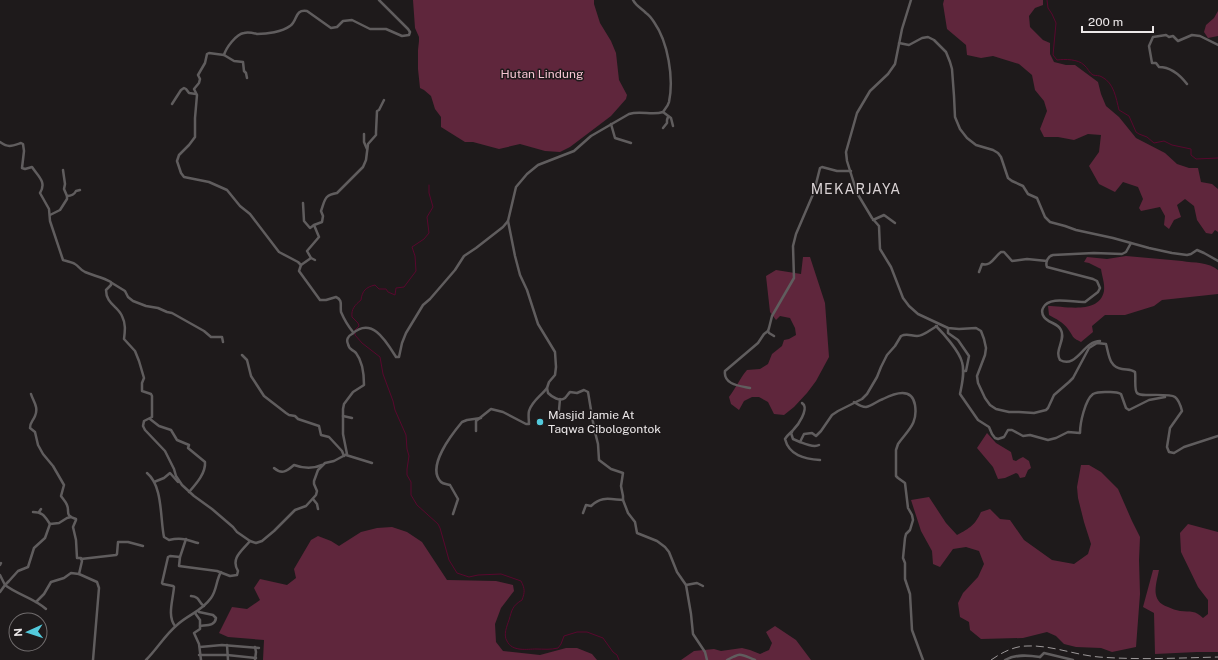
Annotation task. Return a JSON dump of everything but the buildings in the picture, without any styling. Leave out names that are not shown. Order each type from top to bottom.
[{"type":"street","points":[[224,55],[229,45],[239,35],[244,33],[259,34],[286,29],[291,26],[298,14],[305,10],[331,28],[337,27],[343,21],[352,20],[370,28],[386,29],[402,36],[409,35],[410,32],[408,29],[379,0]]},
{"type":"street","points":[[476,431],[476,421],[492,410],[502,412],[528,424],[530,409],[547,388],[549,381],[555,376],[555,352],[538,324],[527,290],[520,275],[515,256],[508,221],[516,187],[527,174],[538,166],[574,151],[591,136],[631,113],[647,112],[657,114],[663,112],[668,104],[670,92],[670,70],[667,52],[658,28],[633,0]]},
{"type":"street","points":[[911,0],[902,29],[895,64],[888,74],[870,91],[857,113],[846,152],[847,161],[857,193],[879,228],[880,249],[891,267],[903,298],[916,313],[937,325],[959,330],[976,328],[981,331],[986,348],[977,376],[978,383],[984,396],[990,404],[996,409],[1009,412],[1034,413],[1046,410],[1054,395],[1073,378],[1089,348],[1097,343],[1104,343]]},
{"type":"street","points":[[1187,84],[1178,74],[1164,67],[1159,67],[1156,63],[1152,63],[1148,46],[1153,37],[1166,35],[1169,37],[1173,36],[1178,41],[1192,35],[1200,36],[1218,45]]},
{"type":"street","points":[[899,43],[909,45],[922,38],[928,37],[934,40],[946,52],[952,69],[955,117],[960,129],[967,138],[976,145],[998,153],[1001,157],[1008,178],[1023,186],[1028,194],[1037,198],[1045,217],[1050,222],[1076,230],[1172,253],[1188,255],[1197,250],[1204,252],[1218,261]]},
{"type":"street","points":[[247,78],[244,71],[243,62],[234,61],[224,55],[207,54],[205,63],[198,74],[200,79],[199,83],[194,89],[197,95],[194,137],[189,145],[179,155],[177,161],[184,177],[209,182],[226,190],[240,206],[250,214],[279,252],[301,265]]},
{"type":"street","points":[[172,104],[182,89],[185,88],[189,93],[197,95]]},
{"type":"street","points":[[303,203],[304,220],[310,228],[322,222],[323,216],[321,211],[327,196],[337,193],[363,167],[366,160],[368,144],[376,132],[378,111],[384,100]]},
{"type":"street","points":[[663,112],[671,118],[673,126]]},
{"type":"street","points":[[663,128],[667,123],[668,117]]},
{"type":"street","points":[[611,124],[615,138],[631,143]]},
{"type":"street","points":[[364,134],[364,142],[368,149]]},
{"type":"street","points":[[0,142],[5,146],[21,143],[23,144],[24,151],[22,168],[25,169],[32,167],[43,183],[40,193],[46,202],[50,215],[50,221],[63,260],[76,264],[85,272],[111,282],[125,291],[128,297],[133,301],[172,313],[204,331],[211,337],[222,337],[223,342]]},
{"type":"street","points":[[750,388],[729,382],[725,375],[725,371],[758,343],[768,331],[772,316],[794,278],[792,246],[814,192],[820,168],[851,171]]},
{"type":"street","points":[[50,215],[60,210],[67,196],[64,189],[64,170]]},
{"type":"street","points":[[67,196],[71,196],[80,190]]},
{"type":"street","points":[[873,220],[884,215],[896,223]]},
{"type":"street","points":[[345,456],[348,453],[343,434],[344,404],[353,392],[364,385],[361,361],[355,352],[349,348],[347,344],[348,337],[355,331],[366,328],[377,331],[396,357],[399,357],[402,343],[423,305],[455,270],[464,256],[503,227],[508,221]]},
{"type":"street","points":[[309,259],[307,251],[319,237],[314,225]]},
{"type":"street","points":[[1131,243],[1126,252],[1122,254],[1094,253],[1049,256],[1046,264],[1047,267],[1093,279],[1097,281],[1100,288],[1098,292],[1085,302],[1066,300],[1053,301],[1047,303],[1043,308],[1042,313],[1045,318],[1058,326],[1062,332],[1058,355],[1060,360],[1063,362],[1072,360],[1089,344],[1102,341],[1106,344],[1114,366],[1118,368],[1131,369],[1135,372],[1137,394],[1170,396],[1176,398],[1182,411],[1170,428],[1167,447],[1169,452],[1174,453],[1184,447],[1218,436]]},
{"type":"street","points":[[979,272],[982,264],[985,265],[990,263],[1001,252],[1004,252],[1012,261],[1027,259],[1047,260]]},
{"type":"street","points":[[315,260],[309,259],[301,265],[299,271],[320,300],[336,297],[341,301],[342,313],[355,331]]},
{"type":"street","points":[[111,282],[111,285],[106,290],[106,296],[122,315],[126,330],[124,339],[135,352],[144,378],[142,391],[152,395],[152,417],[150,419]]},
{"type":"street","points":[[937,325],[949,339],[962,361],[963,371],[960,394],[978,420],[989,427],[992,434],[998,439],[1004,437],[1008,430],[1012,430],[1023,436],[1030,435],[1048,440],[1068,432],[1080,433],[1081,422],[1086,405],[1091,395],[1097,392],[1114,392],[1121,394],[1126,408],[1129,410],[1149,400],[1168,396]]},
{"type":"street","points":[[800,442],[804,434],[812,433],[816,436],[832,415],[840,409],[862,399],[867,394],[887,355],[894,348],[901,336],[908,334],[920,336],[937,325]]},
{"type":"street","points":[[948,328],[948,333],[958,340],[969,356],[966,371],[963,371]]},
{"type":"street","points":[[768,331],[774,336]]},
{"type":"street","points":[[242,355],[247,360],[251,376],[265,397],[289,415],[319,426],[321,435],[329,437],[345,456]]},
{"type":"street","points":[[547,388],[549,395],[560,399],[564,398],[570,392],[577,393],[583,390],[587,391],[598,444],[599,460],[611,469],[623,474],[621,486],[624,496],[623,500],[627,510],[635,522],[637,533],[656,540],[665,547],[670,554],[677,572],[686,585],[691,614],[692,632],[705,652],[707,660]]},
{"type":"street","points":[[854,402],[867,406],[883,398],[907,393],[913,397],[915,403],[914,422],[896,448],[896,476],[905,483],[908,508],[913,517],[913,523],[905,538],[903,558],[905,563],[904,579],[910,596],[912,630],[923,660]]},
{"type":"street","points":[[31,394],[36,408],[35,416],[30,423],[30,428],[35,432],[38,444],[43,454],[53,466],[64,484],[61,496],[67,505],[68,513],[71,517],[76,519],[73,527],[76,540],[77,558],[81,559],[116,555],[118,542],[128,542],[143,546]]},
{"type":"street","points":[[557,416],[560,399]]},
{"type":"street","points":[[802,403],[806,408],[791,433],[793,439],[806,445],[816,447],[819,446]]},
{"type":"street","points":[[343,416],[352,418]]},
{"type":"street","points":[[453,514],[458,499],[450,485],[441,482],[437,474],[440,453],[462,422],[481,418]]},
{"type":"street","points":[[150,419],[144,421],[143,428],[165,451],[180,483]]},
{"type":"street","points":[[150,419],[159,426],[171,430],[177,440],[189,445],[188,448],[205,462],[205,467],[197,482],[189,492]]},
{"type":"street","points":[[793,431],[787,434],[785,438],[786,446],[807,459],[820,460]]},
{"type":"street","points":[[274,468],[281,472],[288,470],[294,465],[299,467],[314,467],[345,456],[372,463]]},
{"type":"street","points":[[154,482],[164,478],[170,473],[178,483],[180,483],[189,492],[234,527],[237,532],[250,541],[256,543],[262,541],[274,531],[295,510],[305,507],[313,499],[317,494],[314,484],[315,476],[324,464]]},
{"type":"street","points":[[147,473],[154,482],[160,502],[164,536],[169,540],[186,539],[198,543]]},
{"type":"street","points":[[583,513],[586,505],[591,506],[597,500],[603,498],[623,500]]},
{"type":"street","points":[[313,499],[317,504],[318,509]]},
{"type":"street","points":[[38,512],[41,509]]},
{"type":"street","points":[[34,511],[45,516],[50,523]]},
{"type":"street","points":[[50,523],[59,523],[71,517]]},
{"type":"street","points":[[0,592],[4,585],[10,581],[18,571],[28,567],[34,548],[45,538],[50,523]]},
{"type":"street","points":[[186,539],[180,557],[179,568],[221,572],[230,576],[238,575],[235,563],[239,553],[250,541]]},
{"type":"street","points":[[175,626],[171,619],[174,587],[162,583],[168,557],[180,557]]},
{"type":"street","points":[[79,574],[82,561],[81,559]]},
{"type":"street","points":[[146,660],[175,626],[182,620],[197,612],[213,596],[221,572]]},
{"type":"street","points":[[36,602],[53,581],[64,578],[71,573],[79,574],[97,582],[99,588],[93,660]]},
{"type":"street","points":[[0,575],[4,585],[27,596],[46,609]]},
{"type":"street","points":[[686,585],[697,584],[703,586]]},
{"type":"street","points":[[191,596],[199,599],[201,604],[204,606]]},
{"type":"street","points":[[197,612],[200,620],[200,626],[199,629],[194,632],[200,647],[200,660]]},
{"type":"street","points":[[197,612],[212,615],[216,618],[216,622],[214,624],[200,626]]},
{"type":"street","points":[[200,647],[227,646],[259,648]]},
{"type":"street","points":[[227,646],[228,660]]},
{"type":"street","points":[[199,655],[227,655],[256,659],[255,647]]},
{"type":"street","points":[[1005,660],[1022,655],[1040,659],[1044,653],[1073,660]]},
{"type":"street","points":[[726,660],[742,654],[755,660]]},
{"type":"green space","name":"Hutan Lindung","points":[[413,0],[594,0],[600,23],[611,41],[616,53],[619,80],[627,95],[626,99],[611,116],[570,147],[560,152],[545,151],[520,144],[499,149],[473,142],[465,142],[441,127],[441,117],[435,109],[431,96],[420,88],[418,69],[419,37],[415,28]]},
{"type":"green space","points":[[944,0],[1043,0],[1043,5],[1035,8],[1029,16],[1030,27],[1043,40],[1050,43],[1050,54],[1054,62],[1066,65],[1075,65],[1098,82],[1106,106],[1119,117],[1136,138],[1165,153],[1177,164],[1189,168],[1198,168],[1201,182],[1212,184],[1218,189],[1218,232],[1215,230],[1212,234],[1206,233],[1197,220],[1194,206],[1185,199],[1177,205],[1181,217],[1174,220],[1169,229],[1164,225],[1165,216],[1160,207],[1141,211],[1139,208],[1143,199],[1138,187],[1123,182],[1115,192],[1099,184],[1089,166],[1099,152],[1101,135],[1088,134],[1074,140],[1058,137],[1044,137],[1040,129],[1047,111],[1044,101],[1035,90],[1032,75],[1019,64],[993,56],[981,58],[967,55],[966,45],[947,29],[943,4]]},
{"type":"green space","points":[[1218,11],[1218,36],[1208,38],[1204,32],[1206,25],[1214,18]]},
{"type":"green space","points":[[1126,256],[1201,263],[1214,267],[1218,270],[1218,294],[1162,300],[1154,306],[1125,315],[1105,315],[1092,326],[1093,332],[1081,342],[1073,337],[1064,324],[1049,315],[1048,306],[1080,308],[1096,303],[1101,299],[1104,291],[1101,269],[1084,262],[1087,257],[1107,259]]},
{"type":"green space","points":[[803,257],[810,257],[825,303],[829,357],[816,381],[807,393],[784,415],[774,414],[768,402],[759,397],[752,397],[744,401],[739,410],[731,404],[729,397],[747,370],[760,369],[768,364],[772,354],[782,346],[784,340],[796,335],[795,328],[790,318],[780,316],[776,320],[770,312],[766,276],[776,270],[801,274]]},
{"type":"green space","points":[[987,433],[996,443],[1011,452],[1013,460],[1016,461],[1023,457],[1029,461],[1031,468],[1028,470],[1025,477],[1020,478],[1016,473],[1005,478],[998,479],[993,467],[977,448]]},
{"type":"green space","points":[[1081,465],[1089,465],[1101,472],[1118,489],[1140,537],[1140,594],[1136,647],[1112,652],[1101,648],[1076,647],[1064,644],[1056,636],[1047,632],[1023,638],[981,639],[970,630],[969,622],[960,617],[958,603],[963,593],[978,577],[984,564],[979,551],[966,547],[953,549],[940,567],[933,564],[932,551],[921,531],[911,500],[929,497],[946,523],[957,535],[972,526],[981,512],[990,509],[1000,519],[1010,520],[1024,540],[1052,560],[1074,564],[1088,554],[1091,544],[1078,498],[1077,487]]},
{"type":"green space","points":[[1188,524],[1218,532],[1218,652],[1155,654],[1154,613],[1143,607],[1153,570],[1159,570],[1156,597],[1162,604],[1180,611],[1195,613],[1203,618],[1208,614],[1208,600],[1198,587],[1181,552],[1180,533]]},
{"type":"green space","points":[[392,527],[407,532],[422,542],[447,580],[496,581],[513,585],[514,591],[501,608],[495,624],[496,642],[503,651],[540,655],[566,648],[577,648],[592,654],[597,660],[263,660],[264,640],[228,637],[219,633],[232,607],[247,609],[260,600],[254,588],[260,579],[287,585],[296,578],[294,569],[311,540],[318,536],[339,546],[361,532],[377,528]]},
{"type":"green space","points":[[775,626],[796,640],[811,660],[681,660],[694,651],[714,649],[721,651],[742,648],[760,654],[769,650],[772,643],[766,632]]},
{"type":"waterway","points":[[1047,0],[1048,8],[1056,23],[1053,55],[1057,60],[1067,60],[1081,63],[1092,74],[1101,76],[1106,80],[1114,91],[1119,110],[1129,116],[1136,132],[1139,134],[1147,137],[1154,143],[1164,141],[1172,145],[1191,149],[1191,155],[1196,159],[1218,158]]},
{"type":"waterway","points":[[355,330],[359,326],[352,317],[352,312],[355,305],[361,300],[362,294],[365,290],[375,285],[379,289],[386,289],[388,292],[395,295],[396,288],[404,287],[416,271],[415,256],[412,247],[424,239],[429,233],[427,217],[433,207],[429,193],[429,185]]},
{"type":"waterway","points":[[355,333],[362,343],[380,357],[383,374],[395,410],[406,435],[409,456],[407,475],[411,482],[411,495],[417,505],[438,524],[449,560],[457,573],[469,577],[501,574],[521,581],[524,590],[523,597],[522,600],[513,608],[506,630],[505,636],[509,645],[520,649],[555,649],[561,644],[564,636],[577,632],[587,632],[603,638],[617,655],[619,660]]},
{"type":"railway","points":[[991,660],[1008,650],[1027,646],[1045,647],[1090,656],[1114,658],[1218,657]]},
{"type":"place","name":"Masjid Jamie At Taqwa Cibologontok","points":[[540,422]]},
{"type":"district","name":"MEKARJAYA","points":[[856,189]]}]
